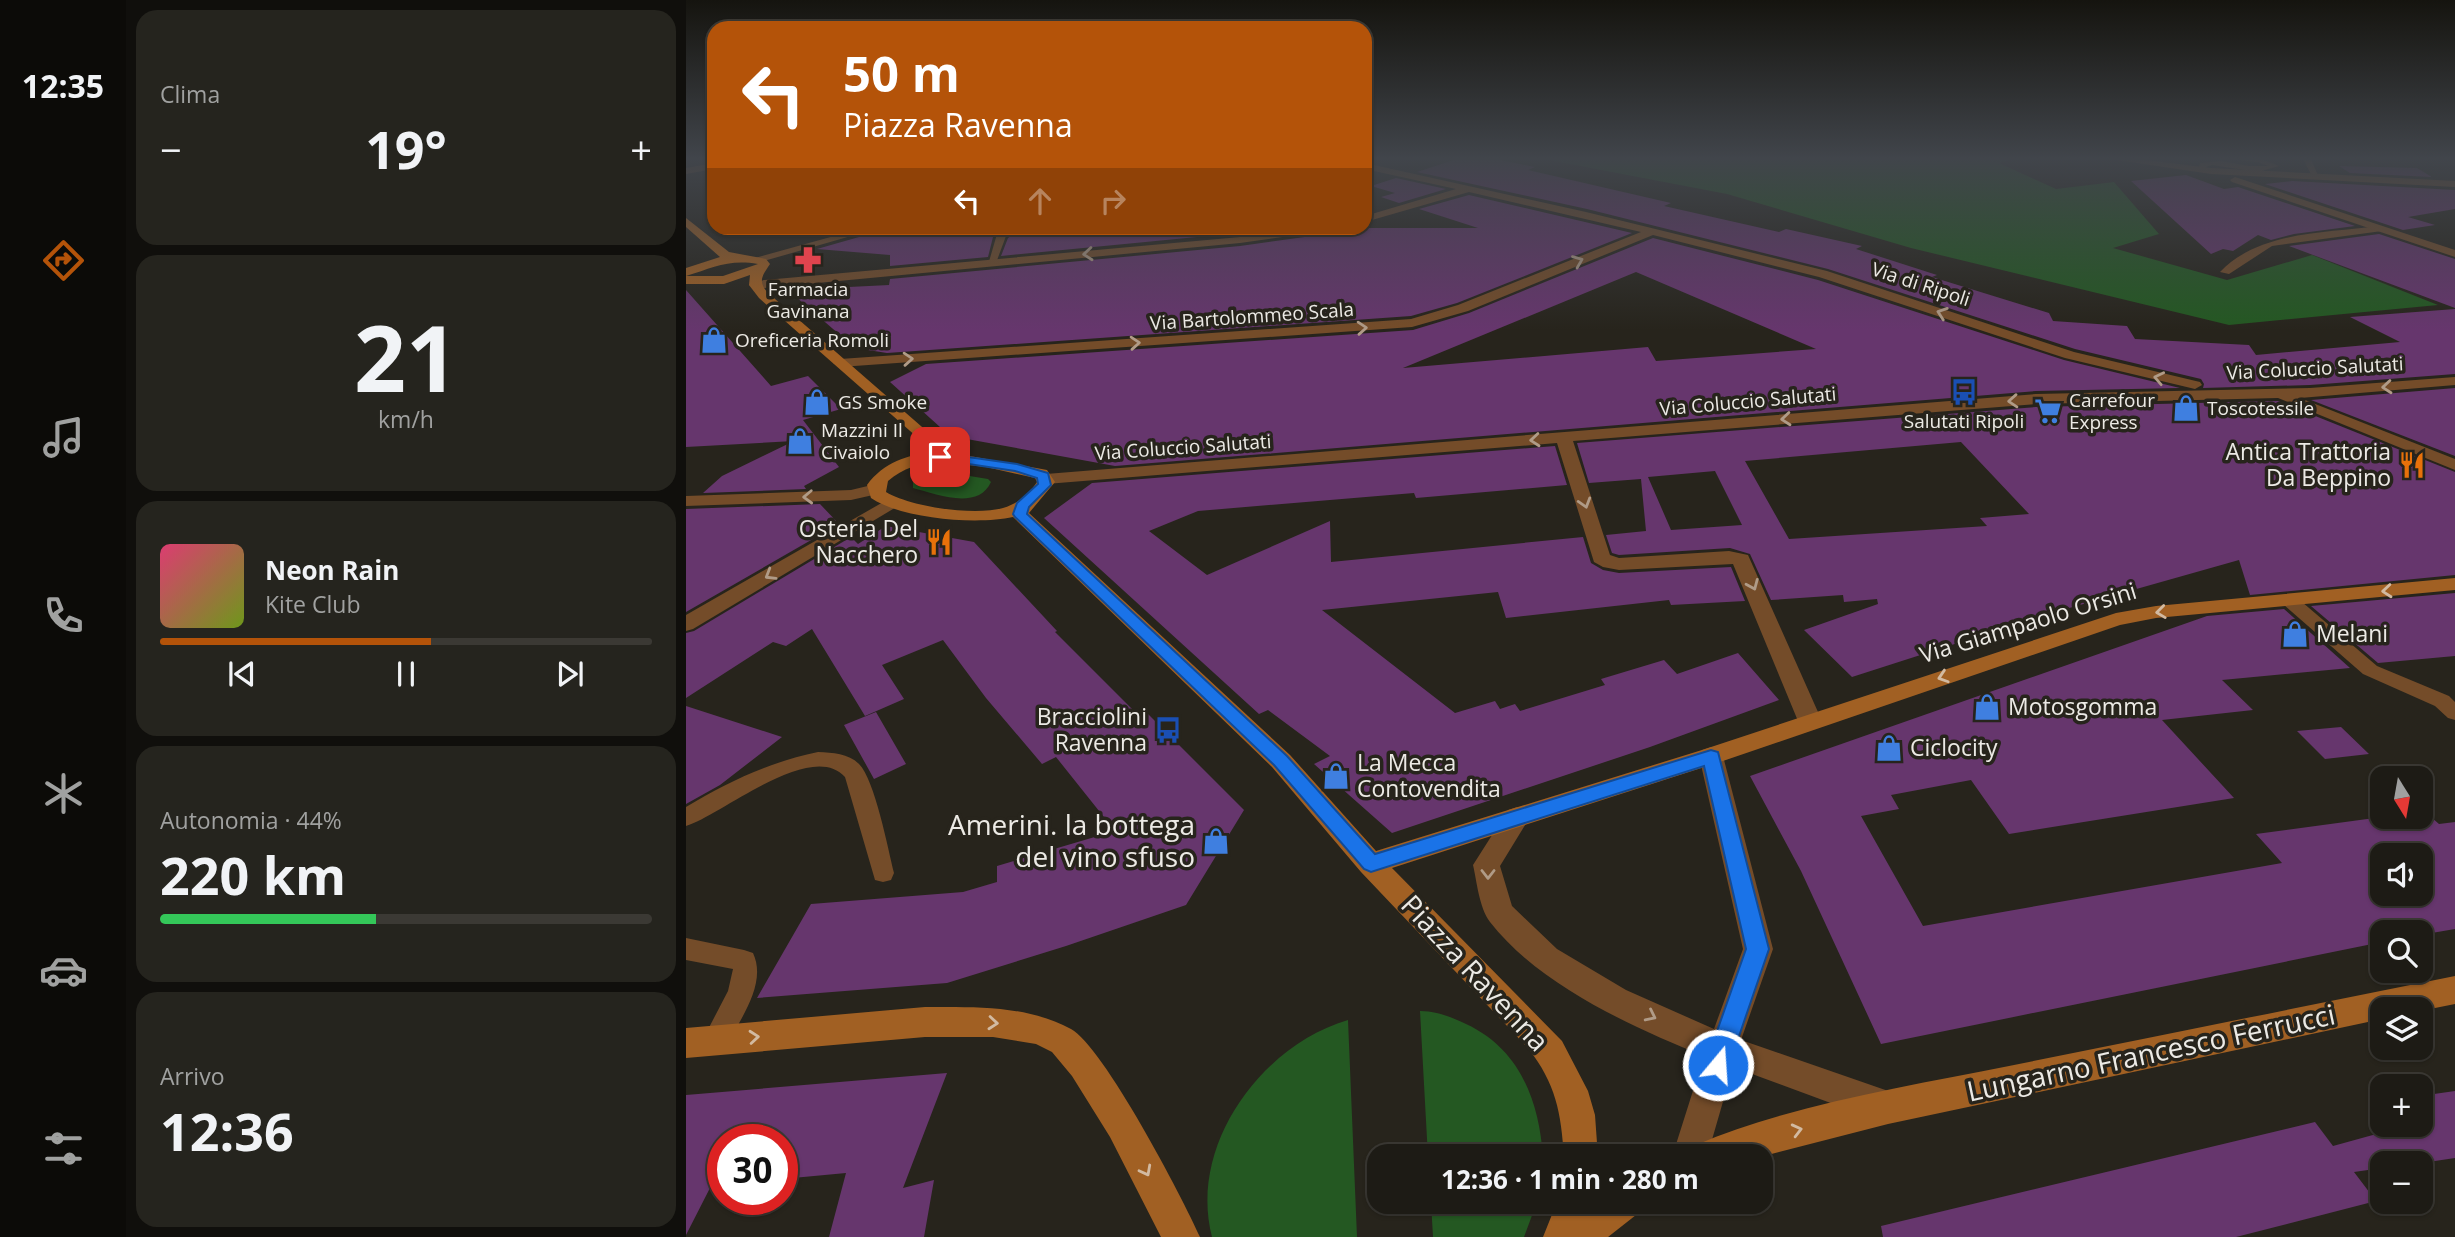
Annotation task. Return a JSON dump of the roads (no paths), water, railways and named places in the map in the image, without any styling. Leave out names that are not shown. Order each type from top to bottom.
[{"type":"street","name":"Via di Ripoli","points":[[1580,215],[1840,279],[2123,370],[2195,385],[2276,393],[2455,465]]},
{"type":"street","points":[[2337,215],[2455,254]]},
{"type":"street","points":[[686,221],[725,255],[760,263]]},
{"type":"street","name":"Via Bartolommeo Scala","points":[[840,363],[1412,323],[1463,308],[1651,232]]},
{"type":"street","points":[[687,272],[724,280],[760,263],[851,235]]},
{"type":"street","points":[[755,285],[1278,235]]},
{"type":"street","points":[[687,272],[716,261],[740,258]]},
{"type":"street","points":[[760,263],[755,285],[931,443],[953,457]]},
{"type":"street","name":"Via Coluccio Salutati","points":[[1046,479],[2036,399],[2346,391],[2455,381]]},
{"type":"street","points":[[1564,438],[1601,558],[1605,561],[1619,564],[1729,557],[1741,559],[1810,721]]},
{"type":"street","points":[[686,501],[884,496],[951,515],[973,516],[1000,514],[1022,506],[1042,489],[1046,479],[1041,474],[1017,468],[953,457],[926,457],[901,465],[880,478],[884,496]]},
{"type":"street","points":[[686,624],[884,496]]},
{"type":"street","name":"Piazza Ravenna","points":[[1022,506],[1020,514],[1281,761],[1371,863],[1509,1009],[1539,1037],[1563,1072],[1578,1115],[1580,1144]]},
{"type":"street","name":"Via Giampaolo Orsini","points":[[1711,757],[1810,721],[2116,620],[2156,612],[2455,584]]},
{"type":"street","points":[[1371,863],[1711,757],[1758,949],[1722,1050],[1693,1144]]},
{"type":"street","points":[[1517,817],[1500,831],[1492,845],[1487,870],[1493,902],[1509,926],[1550,961],[1586,985],[1722,1050],[1888,1107]]},
{"type":"street","name":"Lungarno Francesco Ferrucci","points":[[1888,1107],[2455,990]]},
{"type":"street","points":[[700,1042],[925,1021],[993,1022],[1039,1030],[1063,1041],[1084,1065],[1122,1125],[1177,1236]]},
{"type":"street","points":[[1746,1144],[1888,1107]]},
{"type":"street","points":[[1562,1237],[1571,1214]]},
{"type":"street","points":[[1578,1237],[1608,1214]]},
{"type":"lane","points":[[2225,272],[2270,244],[2379,229]]},
{"type":"lane","points":[[991,263],[1002,235]]},
{"type":"lane","points":[[2289,600],[2370,670],[2442,701],[2455,713]]},
{"type":"lane","points":[[686,818],[713,800],[789,765],[815,760],[837,761],[853,772],[883,873]]},
{"type":"lane","points":[[686,949],[744,961],[747,971],[743,985],[700,1042]]},
{"type":"place","name":"Farmacia Gavinana","points":[[808,260]]},
{"type":"place","name":"Oreficeria Romoli","points":[[714,340]]},
{"type":"place","name":"Salutati Ripoli","points":[[1964,392]]},
{"type":"place","name":"GS Smoke","points":[[817,402]]},
{"type":"place","name":"Toscotessile","points":[[2186,408]]},
{"type":"place","name":"Carrefour Express","points":[[2048,411]]},
{"type":"place","name":"Mazzini Il Civaiolo","points":[[800,441]]},
{"type":"place","name":"Antica Trattoria Da Beppino","points":[[2412,465]]},
{"type":"place","name":"Osteria Del Nacchero","points":[[939,542]]},
{"type":"place","name":"Melani","points":[[2295,634]]},
{"type":"place","name":"Motosgomma","points":[[1987,707]]},
{"type":"place","name":"Bracciolini Ravenna","points":[[1168,730]]},
{"type":"place","name":"Ciclocity","points":[[1889,748]]},
{"type":"place","name":"La Mecca Contovendita","points":[[1336,776]]},
{"type":"place","name":"Amerini. la bottega del vino sfuso","points":[[1216,841]]}]
